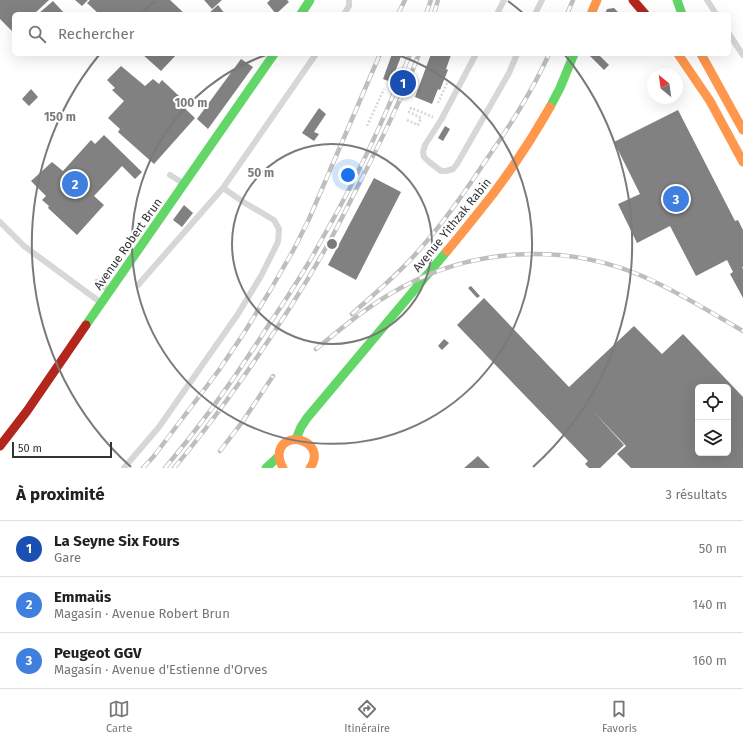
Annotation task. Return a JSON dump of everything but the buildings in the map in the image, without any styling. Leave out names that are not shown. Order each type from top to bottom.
[{"type":"street","points":[[302,12],[310,0]]},
{"type":"street","points":[[592,12],[597,0]]},
{"type":"street","points":[[633,0],[643,12]]},
{"type":"street","points":[[677,0],[681,12]]},
{"type":"street","name":"Avenue Robert Brun","points":[[0,446],[102,303],[273,56]]},
{"type":"street","name":"Avenue Yithzak Rabin","points":[[296,439],[307,418],[441,259],[493,194],[537,129],[560,88],[573,56]]},
{"type":"street","points":[[679,56],[701,87],[743,162]]},
{"type":"street","points":[[702,56],[743,130]]},
{"type":"street","points":[[701,87],[714,79]]},
{"type":"street","points":[[313,426],[326,396]]},
{"type":"street","points":[[283,468],[279,456],[281,448],[286,442],[293,439],[301,439],[310,441],[314,462],[310,468]]},
{"type":"street","points":[[266,468],[279,456]]},
{"type":"lane","points":[[345,12],[349,6],[349,0]]},
{"type":"lane","points":[[498,12],[504,0]]},
{"type":"lane","points":[[536,12],[542,0]]},
{"type":"lane","points":[[707,0],[715,12]]},
{"type":"lane","points":[[731,37],[743,55]]},
{"type":"lane","points":[[138,285],[223,188],[315,56]]},
{"type":"lane","points":[[475,56],[441,120],[425,145],[423,152],[424,157],[441,171],[446,172],[453,169],[457,164],[509,72],[516,56]]},
{"type":"lane","points":[[170,175],[184,184]]},
{"type":"lane","points":[[124,468],[159,427],[238,314],[261,276],[278,242],[279,229],[274,220],[223,188]]},
{"type":"lane","points":[[0,222],[24,246],[102,303]]},
{"type":"lane","points":[[97,282],[110,291]]},
{"type":"path","points":[[435,109],[448,81],[445,79]]},
{"type":"path","points":[[367,126],[384,89]]},
{"type":"path","points":[[407,120],[418,125],[421,118],[408,112],[411,108],[441,120]]},
{"type":"railway","points":[[399,12],[405,0]]},
{"type":"railway","points":[[427,12],[431,0]]},
{"type":"railway","points":[[435,12],[438,0]]},
{"type":"railway","points":[[568,12],[573,0]]},
{"type":"railway","points":[[143,468],[154,456],[219,370],[244,333],[294,249],[309,219],[379,56]]},
{"type":"railway","points":[[165,468],[193,434],[232,381],[309,261],[347,194],[390,102],[409,56]]},
{"type":"railway","points":[[174,468],[206,428],[249,369],[317,264],[381,141],[418,56]]},
{"type":"railway","points":[[352,314],[387,283],[412,258],[445,219],[468,188],[509,125],[526,98],[548,56]]},
{"type":"railway","points":[[316,349],[376,303],[397,290],[426,276],[455,265],[486,258],[518,254],[549,254],[581,258],[612,265],[642,276],[668,288],[743,331]]},
{"type":"railway","points":[[220,451],[243,421],[273,376]]},
{"type":"traffic: fast","points":[[302,12],[310,0]]},
{"type":"traffic: fast","points":[[677,0],[681,12]]},
{"type":"traffic: fast","points":[[86,325],[273,56]]},
{"type":"traffic: fast","points":[[550,107],[560,88],[573,56]]},
{"type":"traffic: fast","points":[[296,439],[307,418],[447,251]]},
{"type":"traffic: fast","points":[[266,468],[279,456]]},
{"type":"traffic: slow","points":[[592,12],[597,0]]},
{"type":"traffic: slow","points":[[679,56],[710,101],[743,162]]},
{"type":"traffic: slow","points":[[702,56],[743,130]]},
{"type":"traffic: slow","points":[[447,251],[501,183],[550,107]]},
{"type":"traffic: slow","points":[[283,468],[279,458],[281,447],[287,442],[294,440],[309,444],[313,450],[314,458],[310,468]]},
{"type":"traffic: jam","points":[[633,0],[643,12]]},
{"type":"traffic: jam","points":[[0,446],[27,411],[86,325]]},
{"type":"place","name":"La Seyne Six Fours","points":[[403,83]]},
{"type":"place","name":"Emmaüs","points":[[75,184]]},
{"type":"place","name":"Peugeot GGV","points":[[676,199]]}]
